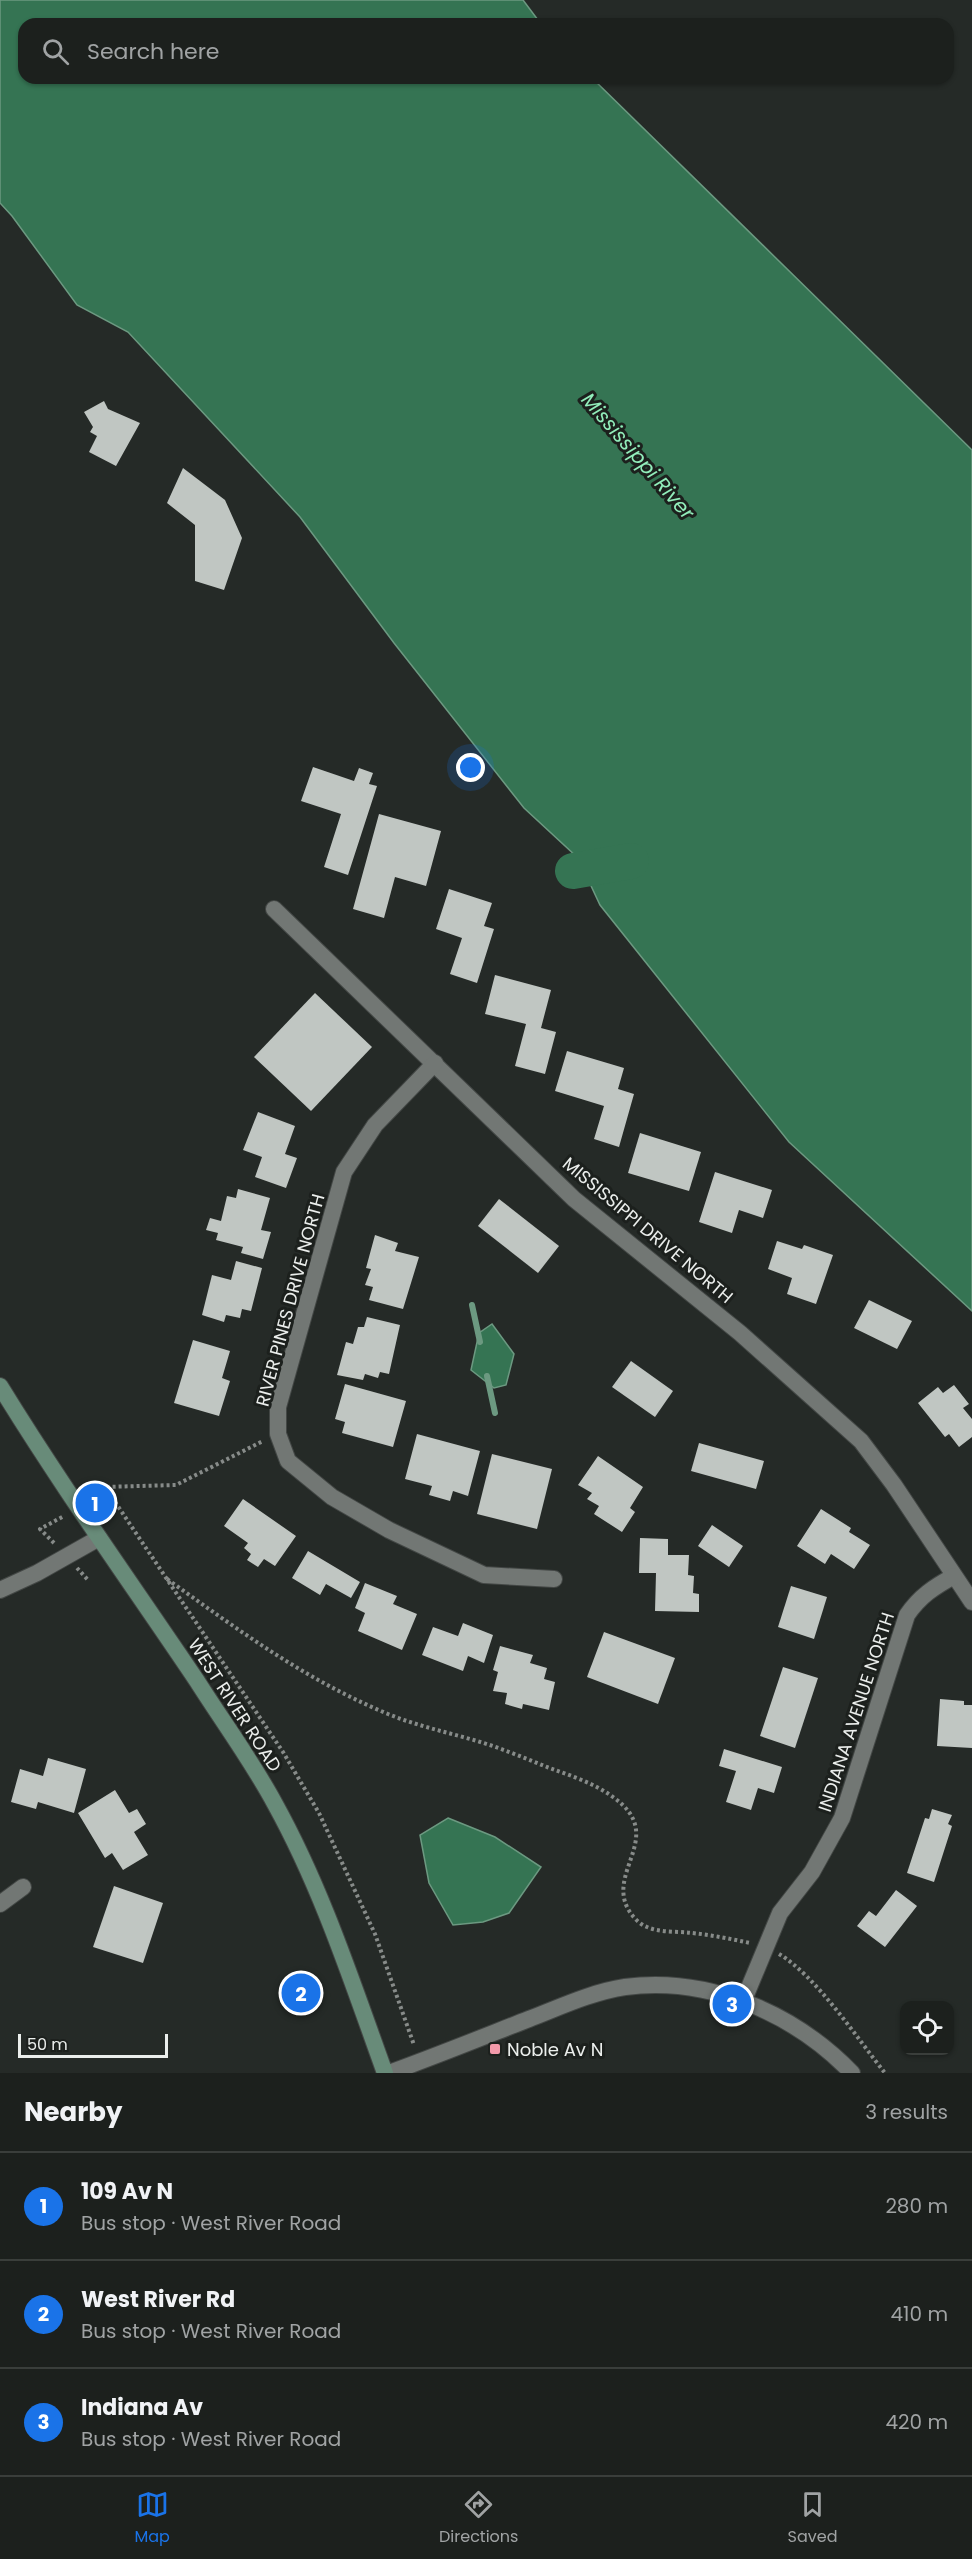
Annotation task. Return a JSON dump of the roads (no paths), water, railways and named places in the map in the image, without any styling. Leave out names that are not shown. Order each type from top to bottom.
[{"type":"main road","name":"WEST RIVER ROAD","points":[[0,1386],[99,1538],[250,1761],[275,1803],[303,1856],[387,2073]]},
{"type":"street","name":"MISSISSIPPI DRIVE NORTH","points":[[274,909],[574,1199],[740,1333],[861,1440],[972,1602]]},
{"type":"street","name":"RIVER PINES DRIVE NORTH","points":[[435,1063],[375,1125],[344,1172],[278,1407],[279,1434],[288,1461],[332,1497],[389,1530],[484,1575],[554,1579]]},
{"type":"street","points":[[0,1590],[37,1573],[99,1538]]},
{"type":"street","name":"INDIANA AVENUE NORTH","points":[[743,2002],[780,1913],[812,1872],[842,1818],[908,1615],[918,1599],[930,1588],[954,1576]]},
{"type":"street","points":[[0,1904],[23,1887]]},
{"type":"street","name":"WEST RIVER ROAD","points":[[387,2073],[579,1999],[624,1987],[683,1987],[743,2002],[803,2031],[819,2042],[852,2073]]},
{"type":"water","name":"Mississippi River","points":[[0,0],[523,0],[536,18],[18,18],[18,84],[598,84],[972,450],[972,1311],[789,1142],[600,905],[578,858],[524,808],[394,643],[300,517],[128,332],[77,305],[0,203]]},
{"type":"water","points":[[492,1324],[514,1354],[506,1385],[494,1388],[471,1370],[479,1333]]},
{"type":"water","points":[[448,1818],[495,1837],[541,1867],[509,1913],[483,1922],[453,1925],[429,1883],[420,1835]]},
{"type":"waterway","points":[[573,871],[631,861]]},
{"type":"waterway","points":[[472,1305],[480,1342]]},
{"type":"waterway","points":[[487,1376],[495,1413]]},
{"type":"place","name":"109 Av N","points":[[95,1503]]},
{"type":"place","name":"West River Rd","points":[[301,1993]]},
{"type":"place","name":"Indiana Av","points":[[732,2004]]},
{"type":"place","name":"Noble Av N","points":[[495,2049]]}]
